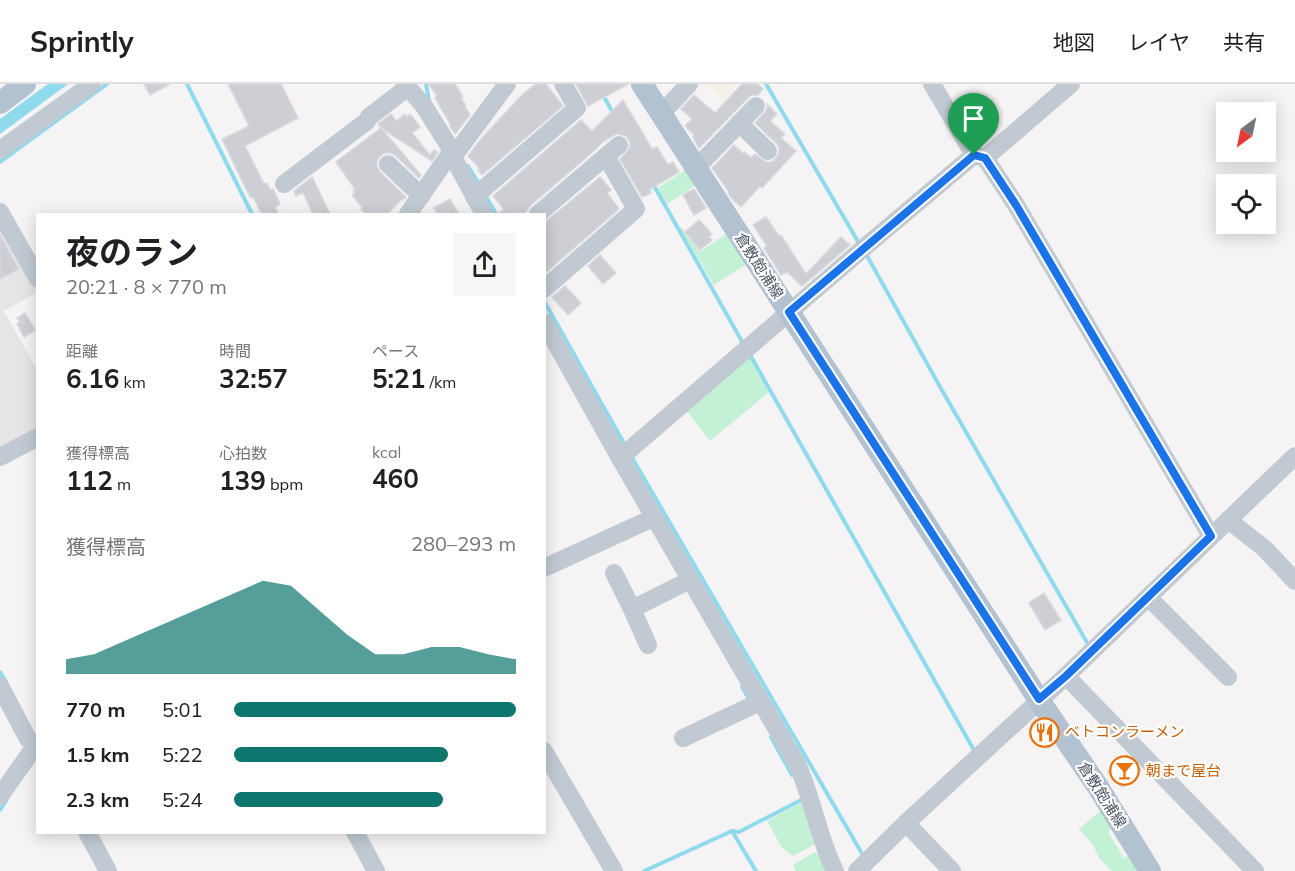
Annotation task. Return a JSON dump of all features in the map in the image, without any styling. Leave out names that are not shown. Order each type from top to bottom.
[{"type":"main road","points":[[0,103],[25,84]]},
{"type":"main road","name":"倉敷飽浦線","points":[[642,84],[1098,787],[1150,871]]},
{"type":"street","points":[[0,150],[92,84]]},
{"type":"street","points":[[409,213],[507,84]]},
{"type":"street","points":[[480,192],[577,108],[563,84]]},
{"type":"street","points":[[661,114],[689,84]]},
{"type":"street","points":[[932,84],[1016,205],[1211,536]]},
{"type":"street","points":[[626,453],[863,248],[1071,84]]},
{"type":"street","points":[[284,184],[367,122],[369,117],[405,88],[424,106],[456,152],[480,192],[484,213]]},
{"type":"street","points":[[696,168],[756,106]]},
{"type":"street","points":[[740,123],[768,151]]},
{"type":"street","points":[[539,213],[613,150],[636,209],[546,287]]},
{"type":"street","points":[[388,164],[422,195]]},
{"type":"street","points":[[0,212],[36,275]]},
{"type":"street","points":[[546,325],[626,453],[650,520],[756,704],[797,764],[804,779],[822,840],[835,871]]},
{"type":"street","points":[[0,457],[36,438]]},
{"type":"street","points":[[864,865],[909,826],[1039,699],[1069,679],[1148,597],[1211,536],[1231,523],[1295,456]]},
{"type":"street","points":[[546,567],[650,520]]},
{"type":"street","points":[[1231,523],[1264,548],[1295,581]]},
{"type":"street","points":[[614,573],[648,645]]},
{"type":"street","points":[[632,609],[686,582]]},
{"type":"street","points":[[1148,597],[1228,677]]},
{"type":"street","points":[[1069,679],[1255,871]]},
{"type":"street","points":[[2,694],[28,739],[36,743]]},
{"type":"street","points":[[683,738],[756,704]]},
{"type":"street","points":[[0,796],[36,745]]},
{"type":"street","points":[[546,754],[614,871]]},
{"type":"street","points":[[909,826],[951,871]]},
{"type":"street","points":[[88,834],[108,871]]},
{"type":"street","points":[[356,834],[376,871]]},
{"type":"shaded area","points":[[0,219],[36,283],[36,293],[4,311],[36,368],[36,431],[0,450]]},
{"type":"green space","points":[[689,168],[699,183],[667,204],[658,188]]},
{"type":"green space","points":[[681,227],[700,252],[730,231],[750,262],[714,285]]},
{"type":"green space","points":[[749,356],[769,392],[710,441],[686,410]]},
{"type":"green space","points":[[802,802],[815,844],[793,856],[782,848],[767,821]]},
{"type":"green space","points":[[1104,808],[1115,826],[1108,832],[1124,858],[1133,853],[1143,871],[1112,871],[1099,858],[1093,845],[1079,829]]},
{"type":"green space","points":[[815,852],[820,853],[828,871],[796,871],[793,865]]},
{"type":"sand","points":[[706,84],[738,84],[724,100]]},
{"type":"water","points":[[48,84],[68,84],[0,134],[0,119]]},
{"type":"building","points":[[144,84],[170,84],[150,95]]},
{"type":"building","points":[[228,84],[281,84],[298,118],[245,146],[264,184],[267,183],[270,190],[273,189],[280,204],[275,207],[278,213],[261,213],[246,189],[222,139],[249,126]]},
{"type":"building","points":[[429,84],[455,84],[463,97],[461,98],[470,115],[455,134],[435,98],[437,96]]},
{"type":"building","points":[[536,84],[546,84],[563,106],[482,175],[478,170],[480,169],[468,156],[523,94]]},
{"type":"building","points":[[576,84],[628,84],[588,106]]},
{"type":"building","points":[[742,84],[757,84],[763,89],[758,95],[748,98],[699,148],[694,135],[685,126],[692,119],[681,109],[694,95],[715,113]]},
{"type":"building","points":[[623,100],[652,149],[657,147],[668,165],[673,162],[679,172],[649,190],[651,193],[642,197],[620,159],[629,149],[630,142],[627,137],[616,134],[604,141],[525,213],[499,213],[504,209],[493,196],[581,120],[592,131]]},
{"type":"building","points":[[767,104],[777,114],[770,121],[785,134],[781,138],[796,151],[741,207],[733,200],[712,168],[734,145],[751,158],[755,154],[766,162],[772,162],[776,158],[779,147],[755,123],[767,109]]},
{"type":"building","points":[[391,114],[396,121],[405,114],[407,117],[410,114],[420,127],[412,133],[430,155],[434,150],[438,152],[432,161],[381,128],[378,124]]},
{"type":"building","points":[[381,128],[421,175],[419,178],[391,153],[380,156],[377,167],[380,172],[406,197],[388,213],[365,213],[352,195],[355,189],[336,162]]},
{"type":"building","points":[[312,177],[330,213],[313,213],[303,193],[296,196],[294,191]]},
{"type":"building","points":[[600,177],[611,190],[607,193],[619,209],[546,272],[546,221]]},
{"type":"building","points":[[694,189],[706,208],[694,215],[683,195]]},
{"type":"building","points":[[450,199],[458,213],[437,213],[434,208]]},
{"type":"building","points":[[766,217],[779,236],[781,235],[806,274],[841,237],[850,245],[802,286],[787,272],[781,275],[764,248],[767,246],[753,225]]},
{"type":"building","points":[[699,220],[712,234],[709,237],[712,240],[700,250],[685,232]]},
{"type":"building","points":[[0,235],[19,269],[0,279]]},
{"type":"building","points":[[600,255],[616,273],[603,284],[588,266]]},
{"type":"building","points":[[565,286],[581,303],[568,315],[552,297]]},
{"type":"building","points":[[25,313],[35,330],[24,337],[17,324],[20,322],[17,318]]},
{"type":"building","points":[[1044,593],[1061,620],[1045,630],[1029,603]]},
{"type":"building","points":[[1036,719],[1053,745],[1048,748],[1031,724]]},
{"type":"building","points":[[1127,755],[1141,770],[1122,787],[1108,772]]},
{"type":"waterway","points":[[0,162],[107,84]]},
{"type":"waterway","points":[[187,84],[252,213]]},
{"type":"waterway","points":[[426,84],[429,101]]},
{"type":"waterway","points":[[597,84],[614,115]]},
{"type":"waterway","points":[[766,84],[860,245]]},
{"type":"waterway","points":[[468,166],[480,186]]},
{"type":"waterway","points":[[653,184],[744,345]]},
{"type":"waterway","points":[[485,195],[495,213]]},
{"type":"waterway","points":[[866,254],[1089,646]]},
{"type":"waterway","points":[[546,305],[626,447]]},
{"type":"waterway","points":[[749,353],[975,752]]},
{"type":"waterway","points":[[631,456],[864,857]]},
{"type":"waterway","points":[[0,672],[6,682]]},
{"type":"waterway","points":[[742,687],[751,702]]},
{"type":"waterway","points":[[771,737],[792,775]]},
{"type":"waterway","points":[[644,871],[732,831],[739,832],[803,799]]},
{"type":"waterway","points":[[0,810],[6,801]]},
{"type":"waterway","points":[[732,831],[756,871]]},
{"type":"place","name":"ベトコンラーメン","points":[[1044,732]]},
{"type":"place","name":"朝まで屋台","points":[[1125,771]]},
{"type":"route","points":[[974,155],[985,158],[1016,205],[1211,536],[1066,676],[1039,699],[789,312],[974,155]]}]
